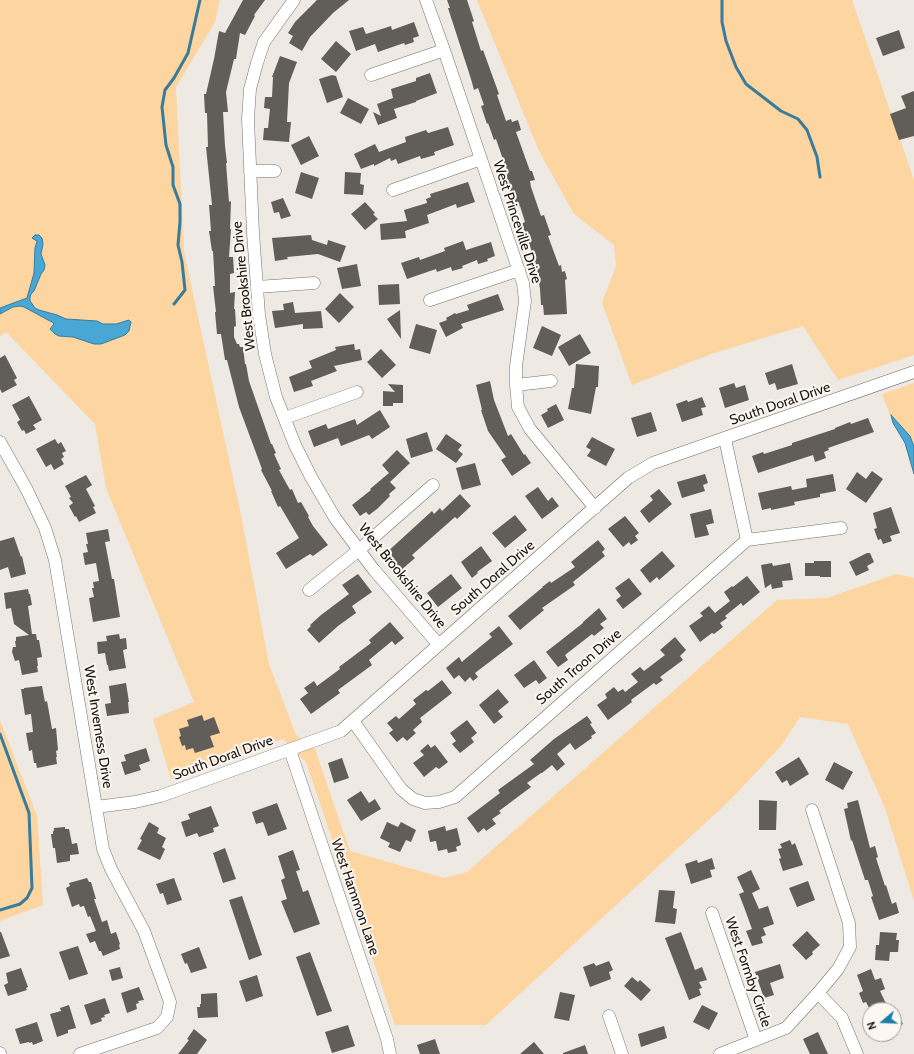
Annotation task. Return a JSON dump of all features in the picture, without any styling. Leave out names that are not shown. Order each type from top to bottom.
[{"type":"street","name":"West Brookshire Drive","points":[[294,0],[264,42],[250,89],[248,119],[253,233],[259,315],[265,354],[276,397],[296,445],[311,477],[335,518],[374,570],[439,645]]},
{"type":"street","name":"West Princeville Drive","points":[[426,0],[523,283],[526,302],[516,366],[518,407],[530,430],[595,508]]},
{"type":"street","points":[[371,75],[444,50]]},
{"type":"street","points":[[393,190],[481,159]]},
{"type":"street","points":[[250,171],[275,172]]},
{"type":"street","points":[[430,300],[519,270]]},
{"type":"street","points":[[257,288],[314,283]]},
{"type":"street","name":"South Doral Drive","points":[[96,807],[136,802],[161,796],[341,731],[628,478],[653,463],[914,372]]},
{"type":"street","points":[[516,385],[551,381]]},
{"type":"street","points":[[285,418],[357,392]]},
{"type":"street","points":[[725,439],[747,540],[841,528]]},
{"type":"street","name":"West Inverness Drive","points":[[0,442],[27,490],[45,528],[55,560],[103,850],[111,869],[144,931],[170,1002],[167,1017],[157,1028],[80,1054]]},
{"type":"street","points":[[309,590],[360,550],[433,485]]},
{"type":"street","name":"South Troon Drive","points":[[353,721],[402,790],[413,799],[425,803],[439,802],[455,797],[747,540]]},
{"type":"street","name":"West Hammon Lane","points":[[290,750],[387,1039],[390,1054]]},
{"type":"street","points":[[720,1054],[786,1028],[838,969],[850,947],[849,923],[812,810]]},
{"type":"street","name":"West Formby Circle","points":[[712,912],[756,1040]]},
{"type":"street","points":[[818,993],[842,1018],[857,1054]]},
{"type":"street","points":[[609,1016],[622,1054]]},
{"type":"shaded area","points":[[0,0],[220,0],[215,22],[176,87],[184,252],[241,515],[269,664],[296,735],[315,749],[350,851],[444,878],[467,872],[777,600],[827,598],[896,574],[914,578],[914,901],[885,808],[848,724],[800,717],[781,746],[728,802],[486,1025],[395,1025],[306,762],[283,739],[171,779],[153,719],[194,702],[106,488],[95,424],[6,332],[0,336]]},
{"type":"shaded area","points":[[477,0],[852,0],[914,180],[914,355],[838,380],[803,326],[711,354],[632,385],[602,303],[616,266],[614,245],[574,214],[539,151]]},
{"type":"shaded area","points":[[914,383],[914,474],[905,443],[893,423],[882,394]]},
{"type":"shaded area","points":[[0,720],[37,816],[43,905],[0,921]]},
{"type":"water","points":[[35,235],[39,235],[42,238],[43,244],[41,254],[45,265],[44,270],[30,297],[30,301],[35,308],[66,319],[97,321],[103,324],[116,324],[129,320],[131,322],[129,331],[125,335],[101,344],[94,344],[73,337],[59,336],[55,334],[50,329],[54,324],[52,322],[24,307],[13,307],[0,314],[0,308],[27,298],[34,273],[35,248],[37,241],[32,238]]},
{"type":"water","points":[[891,415],[910,436],[914,447],[914,474],[905,443],[893,423]]},
{"type":"building","points":[[243,0],[265,0],[254,15],[255,16],[245,35],[240,33],[236,59],[234,59],[226,92],[228,112],[223,112],[229,202],[231,201],[229,257],[233,257],[234,273],[230,274],[230,293],[235,292],[234,309],[236,326],[234,327],[234,337],[237,344],[239,344],[240,347],[243,347],[249,381],[271,444],[276,453],[274,454],[281,469],[279,470],[290,490],[292,489],[298,503],[301,502],[313,526],[328,545],[313,556],[310,554],[286,569],[276,553],[299,538],[280,506],[278,507],[272,491],[261,470],[262,469],[239,407],[227,360],[225,360],[221,334],[217,334],[213,286],[215,286],[213,251],[209,231],[211,231],[209,205],[212,205],[206,147],[208,147],[207,113],[205,113],[204,94],[206,94],[219,31],[225,33]]},
{"type":"building","points":[[317,0],[349,0],[333,13],[310,37],[302,51],[289,43],[293,36],[288,33],[295,22]]},
{"type":"building","points":[[447,0],[467,0],[481,51],[483,50],[499,94],[497,95],[506,121],[511,119],[512,122],[518,120],[521,130],[516,132],[530,171],[532,171],[535,180],[530,181],[531,187],[541,216],[544,215],[551,235],[548,236],[559,266],[561,265],[562,272],[565,271],[567,279],[565,280],[567,314],[544,315],[543,305],[541,305],[538,270],[526,234],[521,224],[525,222],[520,206],[515,208],[505,175],[508,174],[496,139],[494,140],[488,123],[487,124],[481,106],[484,105],[478,88],[474,90],[448,8],[450,8]]},
{"type":"building","points":[[414,22],[419,36],[413,38],[414,42],[405,45],[404,43],[378,52],[375,44],[356,51],[349,31],[363,27],[366,34],[391,26],[392,30]]},
{"type":"building","points":[[899,30],[905,48],[883,56],[876,38]]},
{"type":"building","points":[[336,41],[351,54],[336,72],[321,59]]},
{"type":"building","points":[[280,56],[297,62],[289,83],[287,122],[291,122],[289,142],[263,140],[264,128],[268,128],[270,109],[264,108],[265,97],[272,97],[272,77]]},
{"type":"building","points":[[430,73],[437,93],[394,109],[397,118],[378,125],[373,112],[381,116],[377,104],[393,98],[391,89],[416,81],[416,78]]},
{"type":"building","points":[[332,75],[336,76],[343,97],[327,103],[319,79]]},
{"type":"building","points":[[914,91],[914,136],[899,140],[890,114],[906,108],[901,96]]},
{"type":"building","points":[[348,98],[369,109],[361,124],[340,113]]},
{"type":"building","points":[[448,127],[454,145],[434,152],[435,155],[421,159],[420,156],[398,164],[396,159],[391,161],[390,158],[374,166],[374,164],[361,169],[354,154],[375,144],[379,152],[406,142],[405,137],[426,130],[428,133]]},
{"type":"building","points":[[309,136],[319,156],[301,165],[291,145]]},
{"type":"building","points":[[301,172],[319,178],[312,199],[295,193]]},
{"type":"building","points":[[345,172],[361,173],[360,184],[364,185],[363,195],[344,194]]},
{"type":"building","points":[[468,182],[475,202],[457,208],[456,204],[427,215],[429,223],[405,231],[406,238],[381,240],[380,224],[407,221],[404,210],[427,203],[426,199],[431,197],[430,194]]},
{"type":"building","points":[[283,198],[291,216],[281,219],[279,212],[274,213],[271,202]]},
{"type":"building","points":[[365,202],[375,213],[373,214],[378,219],[365,230],[351,214]]},
{"type":"building","points":[[311,235],[312,240],[327,245],[328,240],[346,246],[340,262],[318,254],[287,257],[288,259],[275,261],[272,238]]},
{"type":"building","points":[[463,241],[466,250],[491,242],[495,256],[487,259],[488,261],[478,264],[477,260],[462,266],[463,268],[452,271],[451,267],[437,272],[436,269],[407,279],[401,263],[419,257],[420,260],[445,251],[444,248]]},
{"type":"building","points":[[357,264],[361,286],[342,289],[337,268]]},
{"type":"building","points":[[399,284],[400,304],[379,305],[378,285]]},
{"type":"building","points":[[340,293],[354,307],[339,323],[325,309]]},
{"type":"building","points":[[498,294],[504,310],[461,324],[463,328],[446,337],[439,323],[447,320],[446,318],[455,313],[469,310],[467,305]]},
{"type":"building","points":[[293,302],[295,313],[321,311],[323,328],[303,329],[303,324],[275,328],[272,311],[284,310],[283,304]]},
{"type":"building","points":[[400,310],[401,339],[387,319]]},
{"type":"building","points":[[416,324],[437,330],[430,354],[409,348]]},
{"type":"building","points":[[542,326],[561,335],[552,356],[533,348]]},
{"type":"building","points":[[580,334],[591,353],[569,366],[558,347]]},
{"type":"building","points":[[354,344],[355,350],[360,349],[362,360],[334,366],[337,371],[311,381],[313,386],[294,392],[289,377],[312,368],[309,361],[336,350],[335,347]]},
{"type":"building","points":[[381,349],[396,365],[382,378],[367,362]]},
{"type":"building","points":[[5,355],[17,378],[14,380],[17,385],[2,393],[0,389],[0,358]]},
{"type":"building","points":[[576,364],[599,366],[598,387],[596,387],[591,414],[568,409],[572,388],[574,388]]},
{"type":"building","points":[[792,364],[798,384],[777,390],[775,383],[769,385],[765,373]]},
{"type":"building","points":[[490,381],[494,400],[508,436],[511,434],[524,455],[525,454],[531,463],[512,476],[501,460],[506,457],[488,431],[481,410],[476,385]]},
{"type":"building","points":[[734,383],[736,388],[745,385],[749,400],[725,408],[719,388]]},
{"type":"building","points":[[388,384],[403,385],[403,403],[393,403],[393,406],[383,406],[383,391],[395,392]]},
{"type":"building","points":[[29,396],[42,420],[33,425],[36,429],[26,434],[24,430],[22,431],[17,422],[20,420],[12,405]]},
{"type":"building","points":[[702,397],[706,407],[701,408],[703,415],[682,422],[676,404]]},
{"type":"building","points":[[556,404],[564,420],[548,428],[541,415],[548,411],[547,409]]},
{"type":"building","points":[[380,410],[390,427],[372,439],[369,435],[341,446],[338,438],[314,447],[308,431],[326,424],[328,429],[355,419],[357,425]]},
{"type":"building","points":[[651,412],[657,431],[637,437],[631,418]]},
{"type":"building","points":[[868,418],[874,432],[828,448],[829,450],[824,452],[826,458],[815,462],[813,455],[758,473],[752,456],[763,452],[764,454],[792,445],[792,443],[835,429],[850,422],[851,424]]},
{"type":"building","points":[[427,432],[433,451],[411,458],[406,439]]},
{"type":"building","points":[[446,434],[462,445],[458,450],[463,454],[456,463],[436,449]]},
{"type":"building","points":[[592,437],[615,449],[606,466],[587,456],[591,450],[586,447]]},
{"type":"building","points":[[55,439],[58,444],[61,442],[66,451],[62,453],[64,457],[61,459],[64,464],[54,470],[51,464],[46,467],[36,449]]},
{"type":"building","points":[[397,450],[410,463],[390,482],[396,488],[377,509],[369,515],[366,512],[360,516],[352,505],[389,473],[382,465]]},
{"type":"building","points":[[475,463],[481,485],[462,490],[456,468]]},
{"type":"building","points":[[872,471],[883,479],[866,503],[846,489],[857,472],[866,479]]},
{"type":"building","points":[[705,474],[708,483],[703,485],[705,491],[682,498],[677,482]]},
{"type":"building","points":[[833,474],[836,491],[820,494],[820,497],[794,502],[795,505],[771,510],[771,508],[762,510],[758,493],[791,486],[792,490],[807,487],[806,479]]},
{"type":"building","points":[[86,475],[92,485],[86,489],[95,506],[93,507],[96,513],[79,522],[69,506],[73,503],[69,498],[71,497],[65,486]]},
{"type":"building","points":[[538,487],[548,501],[552,497],[559,506],[542,519],[525,496]]},
{"type":"building","points":[[659,489],[672,504],[649,523],[640,511],[653,500],[650,496]]},
{"type":"building","points":[[460,494],[471,506],[457,519],[455,517],[412,555],[415,558],[400,571],[385,554],[432,511],[434,514],[440,508],[442,511]]},
{"type":"building","points":[[891,507],[900,533],[890,536],[892,541],[883,544],[881,539],[878,540],[874,529],[877,528],[873,513]]},
{"type":"building","points":[[711,509],[714,523],[706,525],[709,535],[695,538],[690,514]]},
{"type":"building","points":[[515,515],[527,530],[505,548],[492,533]]},
{"type":"building","points":[[625,516],[639,533],[635,536],[638,540],[631,545],[629,542],[623,547],[608,529]]},
{"type":"building","points":[[108,529],[110,541],[105,542],[112,579],[114,579],[120,617],[93,622],[89,598],[94,597],[92,588],[94,588],[93,582],[99,581],[96,563],[85,565],[83,553],[88,552],[86,533]]},
{"type":"building","points":[[14,537],[21,557],[22,556],[26,574],[11,578],[8,567],[0,570],[0,541]]},
{"type":"building","points":[[598,540],[605,549],[602,552],[605,556],[573,582],[575,585],[542,608],[544,610],[520,630],[508,616],[550,581],[551,583],[575,567],[571,562]]},
{"type":"building","points":[[481,546],[492,561],[477,572],[478,573],[472,578],[461,562]]},
{"type":"building","points":[[662,551],[675,566],[659,580],[657,577],[650,583],[640,570]]},
{"type":"building","points":[[870,553],[874,562],[867,566],[869,570],[856,576],[849,562]]},
{"type":"building","points":[[814,561],[831,561],[831,577],[805,576],[805,563],[814,563]]},
{"type":"building","points":[[772,563],[773,566],[790,563],[793,580],[782,581],[783,587],[772,589],[771,584],[765,588],[761,565]]},
{"type":"building","points":[[358,574],[372,592],[352,606],[356,613],[338,626],[319,643],[307,630],[311,626],[310,625],[321,615],[349,594],[342,585]]},
{"type":"building","points":[[451,574],[462,588],[438,607],[427,593]]},
{"type":"building","points":[[747,576],[760,592],[743,606],[741,603],[725,616],[727,618],[720,623],[723,627],[700,642],[689,626],[703,616],[700,613],[709,606],[715,613],[730,601],[724,592]]},
{"type":"building","points":[[629,578],[642,594],[623,609],[616,600],[621,596],[615,588]]},
{"type":"building","points":[[28,589],[32,605],[28,606],[32,634],[36,634],[37,640],[39,640],[42,657],[37,658],[38,672],[22,675],[19,660],[15,661],[12,652],[13,647],[16,647],[16,637],[29,635],[14,624],[11,608],[6,609],[4,593]]},
{"type":"building","points":[[599,608],[607,619],[600,624],[604,628],[594,636],[592,634],[565,655],[568,660],[558,667],[546,652],[583,623]]},
{"type":"building","points":[[390,622],[404,638],[395,645],[392,641],[369,660],[372,665],[338,690],[340,693],[311,714],[300,699],[308,693],[304,688],[314,681],[317,686],[340,669],[339,667],[371,643],[369,640]]},
{"type":"building","points":[[499,626],[513,644],[475,673],[478,677],[473,681],[470,677],[465,682],[459,675],[454,679],[446,668],[459,657],[462,662],[492,637],[489,634]]},
{"type":"building","points":[[119,634],[120,639],[126,638],[127,649],[123,650],[126,668],[109,671],[105,653],[98,654],[97,642],[107,641],[106,636]]},
{"type":"building","points":[[675,637],[686,650],[680,656],[683,660],[660,677],[663,680],[656,685],[654,683],[608,720],[597,705],[607,698],[605,694],[614,687],[618,692],[623,689],[625,692],[638,682],[631,674],[640,667],[644,671],[665,655],[660,650]]},
{"type":"building","points":[[534,660],[547,678],[539,684],[536,680],[524,688],[514,675]]},
{"type":"building","points":[[442,680],[452,693],[420,718],[422,722],[413,730],[416,733],[407,741],[403,737],[397,742],[389,733],[393,730],[387,723],[396,716],[399,719],[416,704],[413,700]]},
{"type":"building","points":[[126,683],[129,713],[107,716],[105,704],[111,703],[109,686]]},
{"type":"building","points":[[42,686],[45,702],[47,701],[52,729],[56,728],[58,750],[56,751],[57,764],[37,768],[36,763],[34,763],[32,750],[29,751],[26,733],[33,732],[31,714],[25,715],[21,689]]},
{"type":"building","points":[[498,689],[509,702],[498,711],[503,717],[494,724],[479,705]]},
{"type":"building","points":[[202,715],[204,721],[214,717],[220,733],[210,736],[214,747],[195,753],[193,748],[186,750],[185,745],[182,746],[179,737],[181,736],[179,729],[189,726],[187,720]]},
{"type":"building","points":[[587,716],[596,733],[591,736],[592,738],[575,750],[570,743],[557,754],[565,764],[557,771],[552,765],[527,783],[531,787],[499,811],[501,813],[492,819],[496,824],[486,831],[484,828],[478,833],[467,818],[500,793],[498,790],[534,764],[530,760],[554,739]]},
{"type":"building","points":[[467,720],[477,733],[471,738],[474,742],[460,753],[452,744],[456,741],[450,733]]},
{"type":"building","points":[[428,744],[431,748],[435,745],[448,762],[439,769],[436,767],[424,777],[413,763],[424,755],[420,751]]},
{"type":"building","points":[[146,748],[150,761],[139,765],[141,770],[125,775],[121,762],[126,761],[124,755]]},
{"type":"building","points":[[799,757],[809,774],[790,786],[787,780],[782,783],[775,772]]},
{"type":"building","points":[[342,758],[349,778],[334,783],[328,763]]},
{"type":"building","points":[[834,762],[853,772],[843,790],[825,780]]},
{"type":"building","points":[[361,791],[369,803],[375,799],[381,809],[361,821],[347,800]]},
{"type":"building","points":[[759,800],[777,801],[776,830],[759,830]]},
{"type":"building","points":[[858,800],[870,848],[875,846],[878,857],[876,858],[885,886],[886,885],[892,904],[896,902],[899,913],[879,920],[871,897],[873,896],[868,880],[865,880],[852,840],[851,841],[844,809],[848,808],[847,803]]},
{"type":"building","points":[[277,803],[287,829],[268,836],[263,822],[256,824],[252,812]]},
{"type":"building","points":[[211,806],[219,826],[213,828],[214,832],[199,837],[197,833],[186,837],[181,822],[190,819],[188,814]]},
{"type":"building","points":[[149,822],[159,828],[157,833],[166,838],[162,847],[165,849],[160,860],[137,849],[142,840],[140,839]]},
{"type":"building","points":[[387,822],[398,827],[401,822],[416,830],[411,842],[406,840],[400,852],[388,847],[390,843],[380,838]]},
{"type":"building","points":[[445,826],[446,831],[457,828],[461,845],[456,847],[457,851],[448,853],[447,849],[438,851],[436,841],[430,842],[428,831]]},
{"type":"building","points":[[65,827],[65,829],[69,829],[72,844],[77,843],[79,854],[70,855],[70,861],[57,863],[51,834],[53,834],[54,828]]},
{"type":"building","points":[[790,840],[792,845],[795,843],[803,865],[783,871],[779,859],[781,858],[778,849],[782,848],[780,844]]},
{"type":"building","points":[[225,848],[236,879],[223,883],[213,853]]},
{"type":"building","points":[[293,850],[300,870],[296,871],[303,892],[308,890],[320,924],[294,933],[281,901],[287,899],[281,880],[285,878],[278,856]]},
{"type":"building","points":[[712,858],[715,869],[710,870],[712,877],[691,884],[685,864],[697,860],[698,863]]},
{"type":"building","points":[[751,870],[760,889],[752,893],[759,909],[768,906],[774,924],[763,928],[766,935],[761,937],[763,943],[752,946],[746,931],[752,929],[739,894],[744,892],[737,877]]},
{"type":"building","points":[[87,878],[89,882],[91,882],[96,899],[94,899],[102,922],[107,920],[111,934],[116,932],[120,944],[120,949],[103,956],[95,941],[90,943],[86,934],[96,931],[90,916],[88,917],[84,906],[80,907],[79,904],[72,907],[66,888],[70,886],[69,883]]},
{"type":"building","points":[[174,878],[182,900],[167,905],[163,893],[160,894],[156,884]]},
{"type":"building","points":[[808,881],[815,900],[797,907],[789,888]]},
{"type":"building","points":[[659,890],[675,891],[673,908],[677,909],[675,924],[655,922]]},
{"type":"building","points":[[242,896],[262,955],[249,960],[229,900]]},
{"type":"building","points":[[807,931],[820,945],[806,960],[792,945]]},
{"type":"building","points":[[0,932],[10,956],[0,959]]},
{"type":"building","points":[[681,932],[695,970],[702,967],[707,980],[699,982],[702,988],[699,989],[701,995],[689,1000],[665,938]]},
{"type":"building","points":[[880,932],[897,933],[896,940],[899,940],[898,952],[890,952],[889,961],[875,960],[876,945],[879,945]]},
{"type":"building","points":[[78,946],[88,974],[69,980],[59,952]]},
{"type":"building","points":[[199,947],[207,968],[191,973],[181,954]]},
{"type":"building","points":[[310,952],[332,1011],[317,1016],[296,957]]},
{"type":"building","points":[[609,961],[613,970],[609,972],[611,979],[590,987],[583,967],[594,963],[596,966]]},
{"type":"building","points":[[780,964],[784,978],[770,983],[774,995],[764,998],[755,972]]},
{"type":"building","points":[[120,967],[123,978],[112,981],[109,970]]},
{"type":"building","points":[[21,968],[28,987],[26,988],[27,990],[8,996],[4,985],[8,983],[6,973]]},
{"type":"building","points":[[871,969],[875,980],[881,978],[885,989],[880,991],[885,1002],[863,1002],[859,993],[863,991],[857,975]]},
{"type":"building","points":[[257,975],[263,996],[246,1002],[239,981]]},
{"type":"building","points":[[632,977],[638,982],[640,980],[651,990],[641,1001],[624,986]]},
{"type":"building","points":[[139,987],[144,1000],[138,1001],[139,1003],[136,1004],[137,1009],[127,1013],[121,993]]},
{"type":"building","points":[[560,992],[575,995],[569,1021],[554,1018]]},
{"type":"building","points":[[217,993],[218,1017],[198,1018],[197,1007],[200,1007],[201,1004],[201,994]]},
{"type":"building","points":[[105,998],[110,1013],[101,1018],[102,1021],[91,1025],[84,1005]]},
{"type":"building","points":[[69,1005],[76,1028],[68,1030],[68,1033],[57,1037],[50,1014],[61,1011],[60,1008]]},
{"type":"building","points":[[702,1005],[718,1013],[709,1030],[693,1022]]},
{"type":"building","points":[[37,1022],[43,1041],[33,1045],[32,1042],[20,1044],[15,1029]]},
{"type":"building","points":[[348,1025],[355,1046],[332,1053],[325,1032]]},
{"type":"building","points":[[664,1026],[667,1038],[641,1047],[638,1034]]},
{"type":"building","points":[[194,1029],[207,1040],[197,1054],[178,1054],[189,1040],[187,1039]]},
{"type":"building","points":[[818,1032],[828,1054],[810,1054],[803,1039]]},
{"type":"building","points":[[435,1039],[440,1054],[420,1054],[417,1045]]},
{"type":"building","points":[[534,1042],[544,1054],[520,1054]]},
{"type":"building","points":[[585,1045],[588,1054],[563,1054],[563,1053]]},
{"type":"waterway","points":[[174,304],[185,290],[182,262],[178,245],[180,204],[173,185],[173,167],[166,145],[162,107],[165,90],[174,78],[188,53],[200,0]]},
{"type":"waterway","points":[[722,0],[722,22],[726,41],[736,67],[746,84],[781,111],[798,119],[807,130],[817,157],[820,177]]},
{"type":"waterway","points":[[0,734],[29,813],[32,888],[27,898],[20,904],[0,910]]}]
